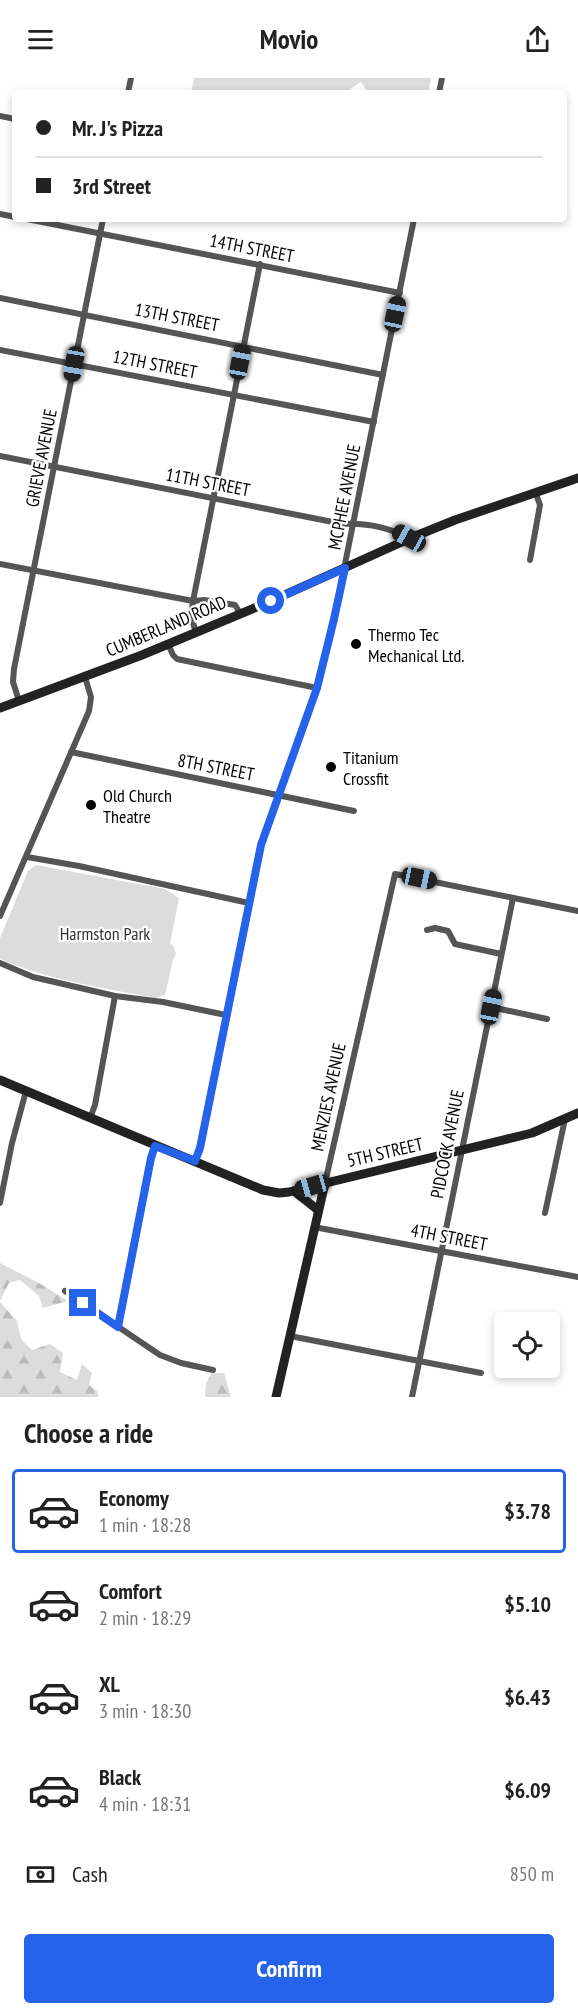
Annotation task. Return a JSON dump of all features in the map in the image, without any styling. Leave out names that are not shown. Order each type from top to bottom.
[{"type":"street","name":"14TH STREET","points":[[42,222],[400,293]]},
{"type":"street","name":"GRIEVE AVENUE","points":[[19,701],[13,675],[103,222]]},
{"type":"street","name":"MCPHEE AVENUE","points":[[195,1161],[200,1148],[261,845],[317,688],[334,619],[413,222]]},
{"type":"street","points":[[196,632],[191,617],[193,601],[260,264]]},
{"type":"street","name":"13TH STREET","points":[[0,298],[383,375]]},
{"type":"street","name":"12TH STREET","points":[[0,350],[374,422]]},
{"type":"street","name":"11TH STREET","points":[[0,456],[343,524],[354,523],[395,531],[409,538]]},
{"type":"street","name":"CUMBERLAND ROAD","points":[[0,708],[168,644],[409,538],[578,478]]},
{"type":"street","points":[[530,560],[540,505],[536,494]]},
{"type":"street","points":[[0,564],[193,601],[204,600],[235,605],[240,613]]},
{"type":"street","points":[[168,644],[177,659],[317,688]]},
{"type":"street","points":[[0,916],[91,705],[85,677]]},
{"type":"street","name":"8TH STREET","points":[[71,752],[354,811]]},
{"type":"street","points":[[27,857],[249,903]]},
{"type":"street","name":"MENZIES AVENUE","points":[[276,1397],[395,874],[513,898]]},
{"type":"street","points":[[513,898],[578,911]]},
{"type":"street","name":"PIDCOCK AVENUE","points":[[412,1397],[513,898]]},
{"type":"street","points":[[426,930],[435,928],[448,932],[455,944],[501,954]]},
{"type":"street","points":[[0,963],[33,977],[115,996],[163,1002],[226,1015]]},
{"type":"street","points":[[90,1118],[95,1105],[115,996]]},
{"type":"street","points":[[491,1007],[547,1019]]},
{"type":"street","name":"5TH STREET","points":[[0,1080],[263,1190],[279,1193],[532,1133],[578,1113]]},
{"type":"street","points":[[0,1203],[12,1143],[26,1091]]},
{"type":"street","points":[[545,1213],[565,1119]]},
{"type":"street","points":[[118,1327],[155,1146]]},
{"type":"street","points":[[294,1191],[318,1210]]},
{"type":"street","name":"4TH STREET","points":[[314,1227],[578,1277]]},
{"type":"street","points":[[65,1291],[160,1354],[181,1363],[213,1370]]},
{"type":"street","points":[[290,1336],[481,1373]]},
{"type":"green space","points":[[194,78],[431,78],[429,90],[367,90],[361,82],[349,90],[192,90]]},
{"type":"green space","name":"Harmston Park","points":[[36,865],[165,889],[179,898],[170,944],[173,945],[176,954],[165,995],[156,998],[76,983],[38,973],[0,959],[0,938],[28,871]]},
{"type":"green space","points":[[0,1263],[68,1301],[43,1308],[39,1296],[20,1280],[9,1283],[0,1301]]},
{"type":"green space","points":[[0,1302],[17,1321],[21,1339],[32,1350],[50,1344],[63,1353],[60,1372],[77,1380],[82,1364],[92,1373],[89,1385],[97,1391],[99,1397],[0,1397]]},
{"type":"green space","points":[[212,1373],[224,1373],[231,1397],[205,1397],[206,1383]]},
{"type":"place","name":"Thermo Tec Mechanical Ltd.","points":[[356,644]]},
{"type":"place","name":"Titanium Crossfit","points":[[331,767]]},
{"type":"place","name":"Old Church Theatre","points":[[91,805]]},
{"type":"route","points":[[83,1303],[118,1327],[155,1146],[195,1161],[200,1148],[261,845],[322,672],[345,568],[271,601]]}]
